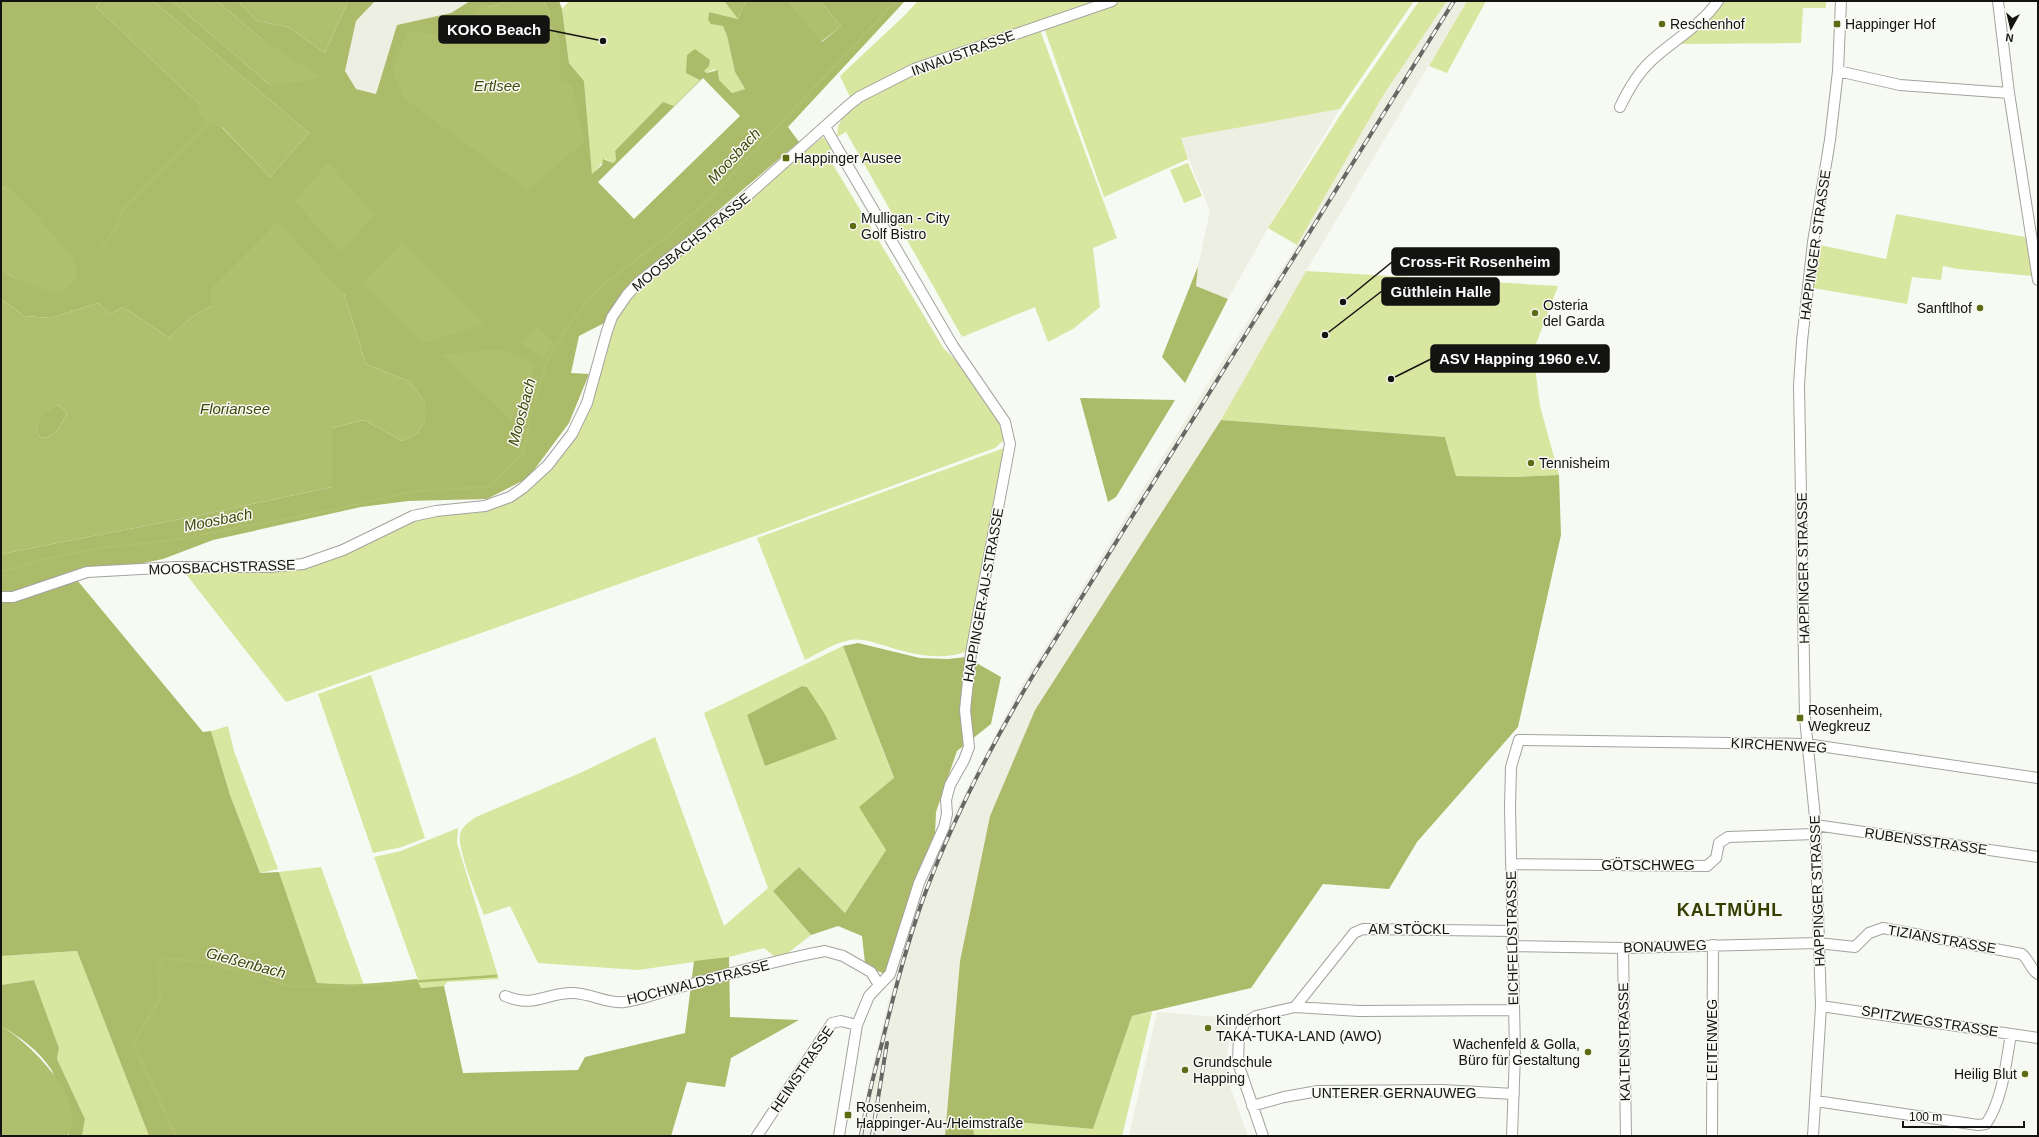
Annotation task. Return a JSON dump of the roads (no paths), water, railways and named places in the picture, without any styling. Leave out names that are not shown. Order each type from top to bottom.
[{"type":"street","name":"INNAUSTRASSE","points":[[825,127],[859,97],[914,69],[1112,1]]},
{"type":"street","points":[[1620,107],[1632,83],[1651,61],[1702,20],[1718,1]]},
{"type":"street","name":"HAPPINGER STRASSE","points":[[1813,1136],[1821,1006],[1815,830],[1806,744],[1799,385],[1802,340],[1813,242],[1830,140],[1838,71],[1841,1]]},
{"type":"street","points":[[1998,1],[2009,93],[2038,280]]},
{"type":"street","points":[[1838,71],[1900,85],[2009,93]]},
{"type":"street","name":"MOOSBACHSTRASSE","points":[[1,597],[13,597],[87,572],[177,567],[268,567],[303,564],[343,550],[413,516],[436,511],[485,506],[510,497],[523,488],[548,465],[572,434],[587,403],[612,317],[627,295],[639,282],[739,202],[825,127]]},
{"type":"street","name":"HAPPINGER-AU-STRASSE","points":[[825,127],[953,346],[996,407],[1007,426],[1010,444],[971,653],[965,710],[969,747],[964,760],[950,785],[946,800],[947,814],[944,827],[919,883],[890,974],[869,996],[857,1025],[840,1136]]},
{"type":"street","name":"KIRCHENWEG","points":[[1519,740],[1806,744],[2038,778]]},
{"type":"street","name":"EICHFELDSTRASSE","points":[[1512,1136],[1515,1054],[1512,946],[1511,767],[1519,740]]},
{"type":"street","name":"GÖTSCHWEG","points":[[1511,864],[1707,866],[1716,858],[1720,843],[1728,837],[1815,830]]},
{"type":"street","name":"RUBENSSTRASSE","points":[[1815,830],[2038,858]]},
{"type":"street","name":"TIZIANSTRASSE","points":[[1818,943],[1855,947],[1869,933],[1883,928],[2022,954],[2029,960],[2033,971],[2038,974]]},
{"type":"street","name":"AM STÖCKL","points":[[1295,1007],[1354,933],[1363,929],[1512,931]]},
{"type":"street","name":"BONAUWEG","points":[[1512,946],[1623,948],[1818,943]]},
{"type":"street","name":"LEITENWEG","points":[[1712,1136],[1713,945]]},
{"type":"street","name":"KALTENSTRASSE","points":[[1623,948],[1626,1136]]},
{"type":"street","name":"HOCHWALDSTRASSE","points":[[506,996],[519,1002],[531,1002],[558,995],[581,993],[609,1001],[622,1002],[825,951],[843,956],[871,972],[879,985]]},
{"type":"street","name":"SPITZWEGSTRASSE","points":[[1821,1006],[2038,1038]]},
{"type":"street","points":[[1263,1136],[1238,1063],[1239,1034],[1245,1023],[1256,1016],[1295,1007],[1360,1011],[1513,1010]]},
{"type":"street","name":"HEIMSTRASSE","points":[[758,1136],[832,1024],[841,1021],[857,1025]]},
{"type":"street","points":[[1816,1102],[1978,1125],[1986,1124],[1992,1115],[2000,1092],[2011,1034]]},
{"type":"street","name":"UNTERER GERNAUWEG","points":[[1252,1106],[1284,1097],[1318,1091],[1442,1090],[1514,1094]]},
{"type":"water","points":[[100,1],[153,1],[309,133],[270,177],[222,127],[208,124],[198,113],[200,105],[96,7]]},
{"type":"water","points":[[172,1],[217,1],[264,41],[323,78],[271,86]]},
{"type":"water","points":[[238,1],[348,1],[325,53],[288,27],[257,21]]},
{"type":"water","name":"Ertlsee","points":[[508,1],[544,1],[550,14],[547,21],[560,42],[560,80],[572,85],[584,142],[528,190],[404,98],[392,69],[408,31],[457,37],[464,31],[466,20],[485,2],[489,7]]},
{"type":"water","points":[[724,1],[746,1],[738,19]]},
{"type":"water","points":[[789,1],[820,1],[841,26],[821,42]]},
{"type":"water","points":[[328,163],[375,215],[340,251],[294,201]]},
{"type":"water","points":[[6,186],[29,207],[74,259],[77,276],[68,288],[54,294],[14,278],[1,268],[1,190]]},
{"type":"water","name":"Floriansee","points":[[278,222],[344,294],[366,364],[409,381],[425,402],[425,420],[418,433],[402,441],[364,420],[332,428],[332,487],[201,515],[1,554],[1,299],[24,316],[51,318],[98,303],[110,314],[123,307],[169,338],[190,318],[211,306],[211,289]],"holes":[[[58,405],[67,413],[60,427],[54,434],[40,437],[36,431],[41,415]]]},
{"type":"water","points":[[402,242],[485,324],[423,343],[362,284]]},
{"type":"water","points":[[537,326],[554,344],[542,360],[521,342]]},
{"type":"water","points":[[500,349],[535,363],[527,392],[511,420],[442,355]]},
{"type":"water","points":[[1,1026],[13,1034],[40,1058],[64,1090],[71,1107],[72,1122],[67,1136],[1,1136]]},
{"type":"waterway","name":"Moosbach","points":[[1,572],[42,560],[99,548],[174,540],[336,509],[414,491],[488,487],[523,454],[530,417],[548,359],[572,320],[599,288],[671,233],[704,204],[896,1]]},
{"type":"waterway","points":[[102,248],[115,230],[121,212],[208,124]]},
{"type":"waterway","name":"Gießenbach","points":[[176,1136],[133,1043],[160,999],[158,967],[163,958],[210,963],[290,986],[350,986],[496,976]]},
{"type":"railway","points":[[861,1136],[868,1099],[892,1002],[919,909],[949,834],[1004,725],[1035,672],[1454,1]]},
{"type":"railway","points":[[872,1136],[887,1043]]},
{"type":"place","name":"Reschenhof","points":[[1662,24]]},
{"type":"place","name":"Happinger Hof","points":[[1837,24]]},
{"type":"place","name":"KOKO Beach","points":[[603,41]]},
{"type":"place","name":"Happinger Ausee","points":[[786,158]]},
{"type":"place","name":"Mulligan - City Golf Bistro","points":[[853,226]]},
{"type":"place","name":"Cross-Fit Rosenheim","points":[[1343,302]]},
{"type":"place","name":"Sanftlhof","points":[[1980,308]]},
{"type":"place","name":"Osteria del Garda","points":[[1535,313]]},
{"type":"place","name":"Güthlein Halle","points":[[1325,335]]},
{"type":"place","name":"ASV Happing 1960 e.V.","points":[[1391,379]]},
{"type":"place","name":"Tennisheim","points":[[1531,463]]},
{"type":"place","name":"Rosenheim, Wegkreuz","points":[[1800,718]]},
{"type":"place","name":"Kinderhort TAKA-TUKA-LAND (AWO)","points":[[1208,1028]]},
{"type":"place","name":"Wachenfeld & Golla, Büro für Gestaltung","points":[[1588,1052]]},
{"type":"place","name":"Grundschule Happing","points":[[1185,1070]]},
{"type":"place","name":"Heilig Blut","points":[[2025,1074]]},
{"type":"place","name":"Rosenheim, Happinger-Au-/Heimstraße","points":[[848,1115]]},
{"type":"district","name":"KALTMÜHL","points":[[1730,910]]}]
